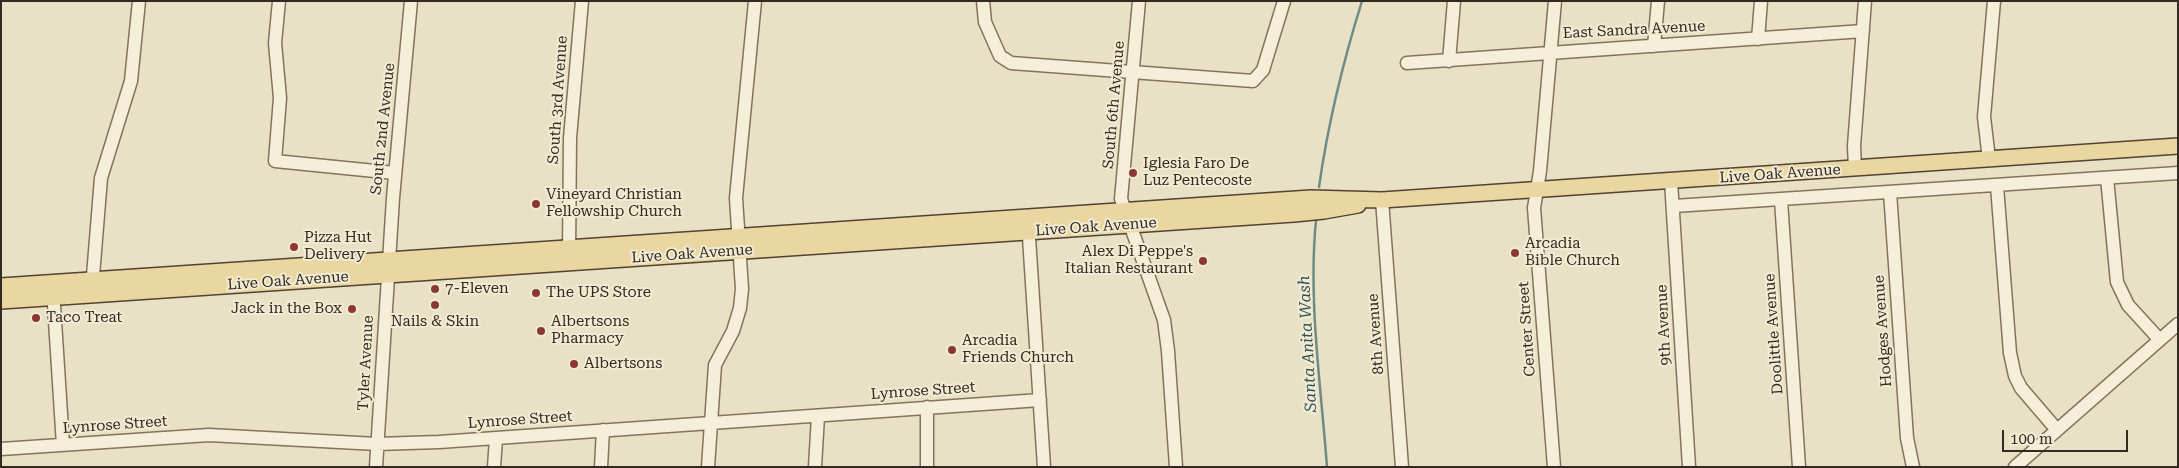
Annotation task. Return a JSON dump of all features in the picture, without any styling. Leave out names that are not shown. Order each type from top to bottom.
[{"type":"main road","name":"Live Oak Avenue","points":[[1,300],[53,290],[91,287],[2178,146]]},
{"type":"main road","name":"Live Oak Avenue","points":[[1,286],[53,290]]},
{"type":"street","points":[[91,287],[101,178],[131,81],[139,1]]},
{"type":"street","points":[[279,1],[275,43],[280,98],[275,161],[395,174]]},
{"type":"street","name":"South 2nd Avenue","points":[[388,267],[412,1]]},
{"type":"street","name":"South 3rd Avenue","points":[[569,255],[570,138],[582,1]]},
{"type":"street","points":[[708,467],[715,365],[732,331],[740,308],[742,289],[736,198],[755,1]]},
{"type":"street","points":[[983,1],[985,22],[1000,56],[1011,63],[1253,81],[1262,70],[1284,1]]},
{"type":"street","name":"South 6th Avenue","points":[[1139,1],[1122,199],[1127,218],[1164,320],[1176,467]]},
{"type":"street","points":[[1449,61],[1454,1]]},
{"type":"street","name":"Center Street","points":[[1554,467],[1534,208],[1540,171],[1555,1]]},
{"type":"street","points":[[1654,46],[1658,1]]},
{"type":"street","points":[[1758,39],[1761,1]]},
{"type":"street","points":[[1854,168],[1865,1]]},
{"type":"street","points":[[1988,159],[1984,117],[1994,1]]},
{"type":"street","name":"East Sandra Avenue","points":[[1407,63],[1862,31]]},
{"type":"street","name":"Live Oak Avenue","points":[[1674,206],[2178,173]]},
{"type":"street","points":[[2107,178],[2116,282],[2128,304],[2160,339]]},
{"type":"street","name":"9th Avenue","points":[[1671,181],[1689,467]]},
{"type":"street","points":[[1997,186],[2010,353],[2015,376],[2026,396],[2057,430]]},
{"type":"street","name":"Hodges Avenue","points":[[1890,192],[1907,438],[1913,467]]},
{"type":"street","name":"8th Avenue","points":[[1382,200],[1402,467]]},
{"type":"street","name":"Doolittle Avenue","points":[[1781,200],[1799,467]]},
{"type":"street","points":[[1028,225],[1044,467]]},
{"type":"street","name":"Tyler Avenue","points":[[376,467],[388,267]]},
{"type":"street","points":[[53,290],[63,445]]},
{"type":"street","points":[[2015,467],[2178,324]]},
{"type":"street","name":"Lynrose Street","points":[[1,449],[209,435],[377,444],[496,438],[1040,400]]},
{"type":"street","points":[[927,408],[927,467]]},
{"type":"street","points":[[815,467],[818,416]]},
{"type":"street","points":[[601,467],[603,430]]},
{"type":"street","points":[[494,467],[496,438]]},
{"type":"waterway","name":"Santa Anita Wash","points":[[1319,187],[1337,93],[1362,1]]},
{"type":"waterway","name":"Santa Anita Wash","points":[[1316,220],[1314,313],[1327,467]]},
{"type":"place","name":"Iglesia Faro De Luz Pentecoste","points":[[1133,173]]},
{"type":"place","name":"Vineyard Christian Fellowship Church","points":[[536,204]]},
{"type":"place","name":"Pizza Hut Delivery","points":[[294,247]]},
{"type":"place","name":"Arcadia Bible Church","points":[[1515,253]]},
{"type":"place","name":"Alex Di Peppe's Italian Restaurant","points":[[1203,261]]},
{"type":"place","name":"7-Eleven","points":[[435,289]]},
{"type":"place","name":"The UPS Store","points":[[536,293]]},
{"type":"place","name":"Nails & Skin","points":[[435,305]]},
{"type":"place","name":"Jack in the Box","points":[[352,309]]},
{"type":"place","name":"Taco Treat","points":[[36,318]]},
{"type":"place","name":"Albertsons Pharmacy","points":[[541,331]]},
{"type":"place","name":"Arcadia Friends Church","points":[[952,350]]},
{"type":"place","name":"Albertsons","points":[[574,364]]}]
